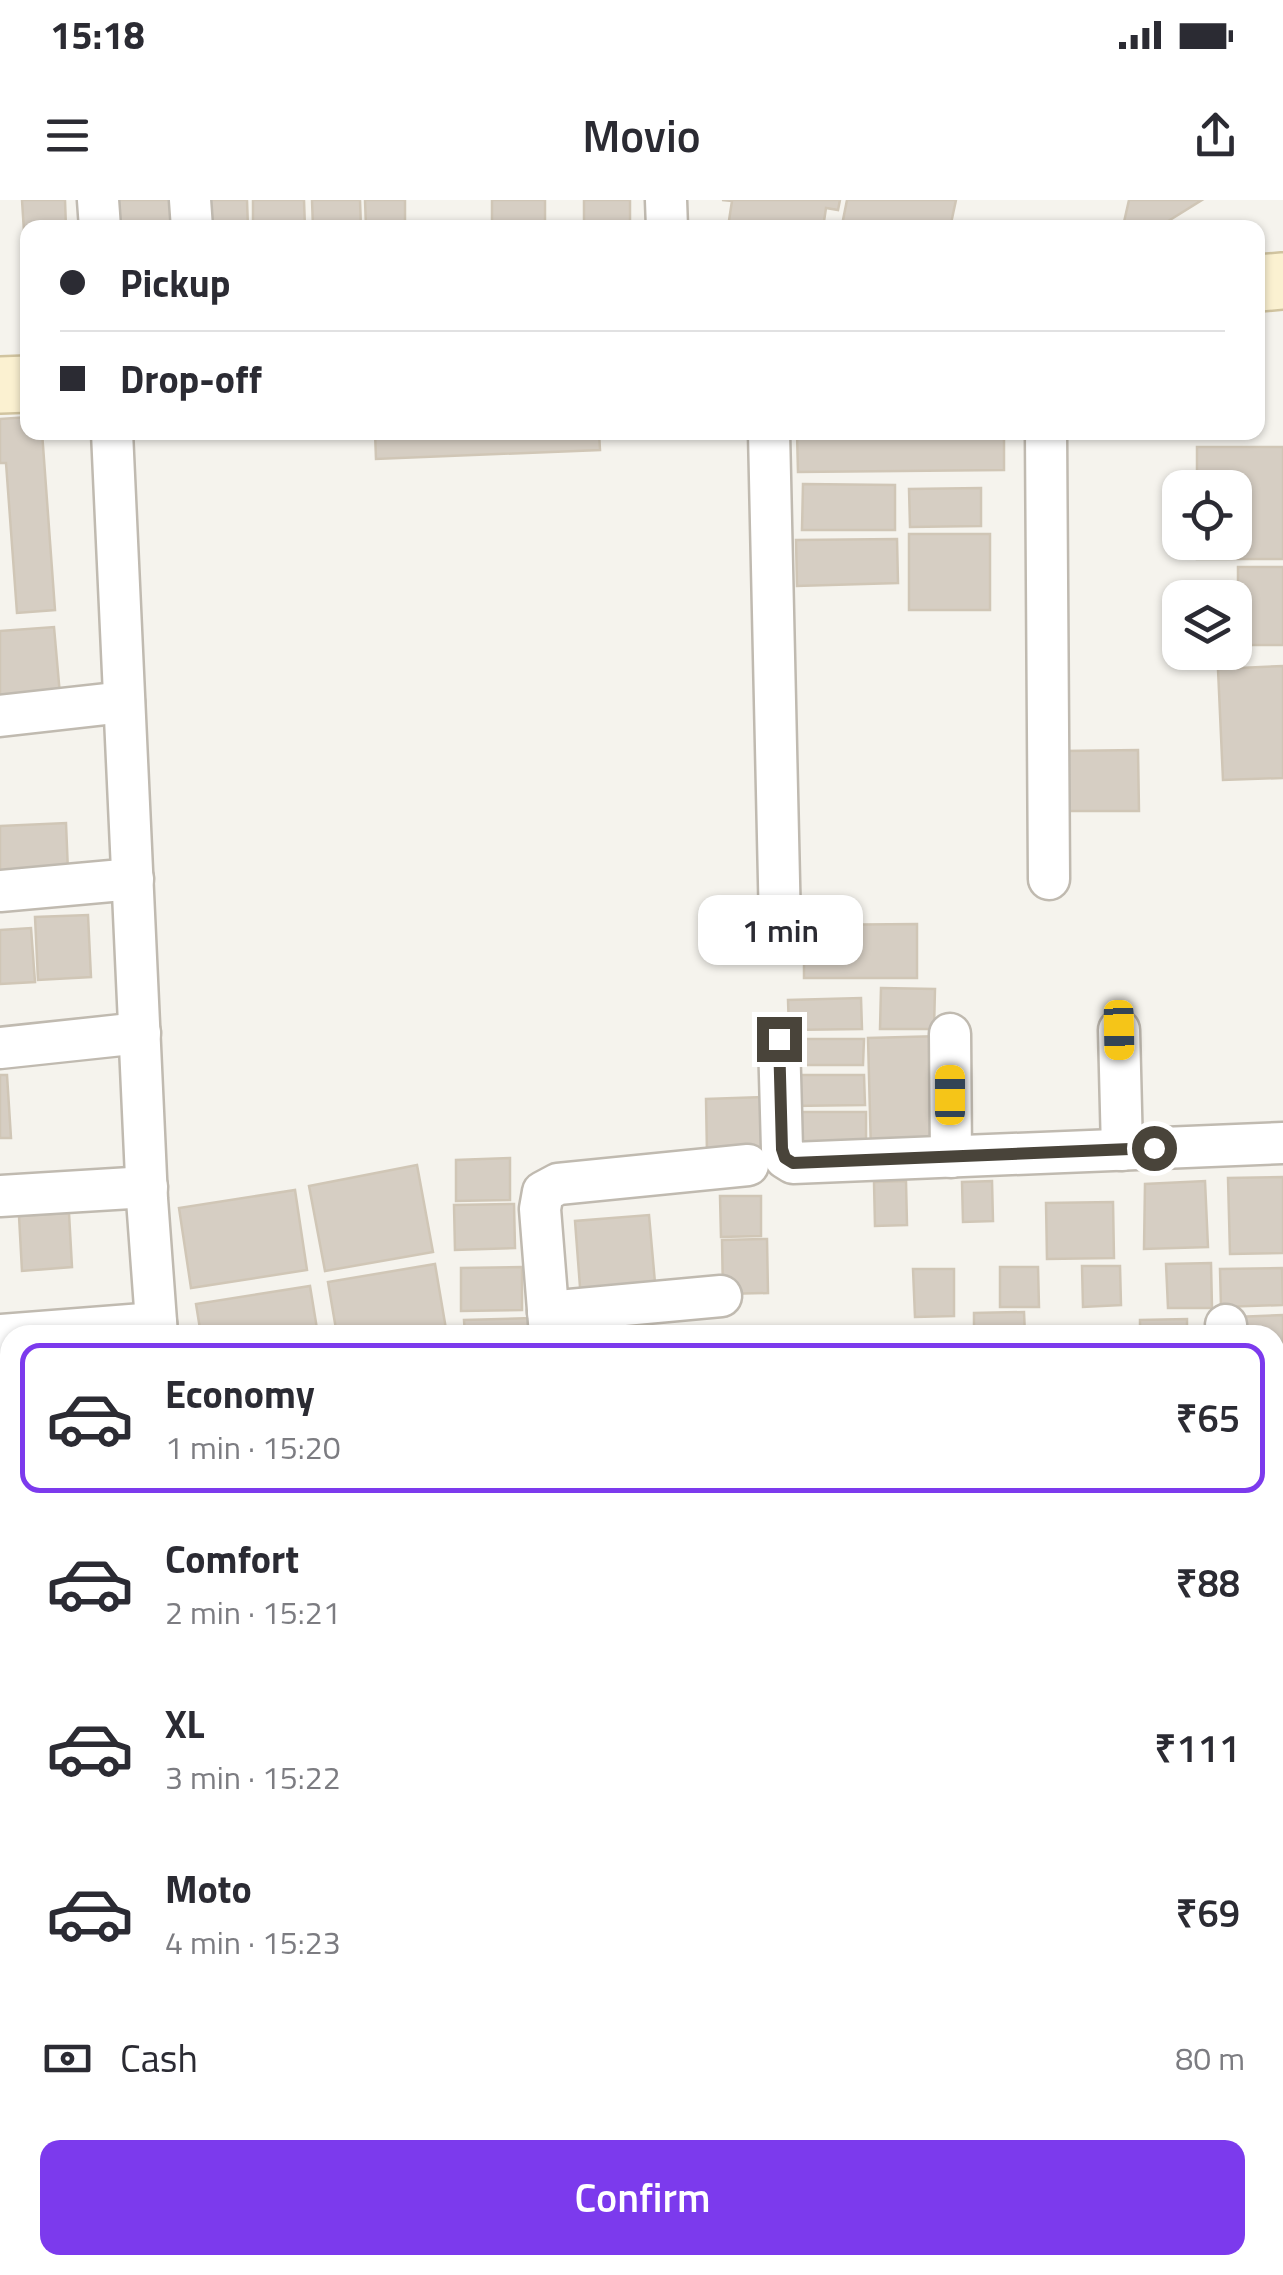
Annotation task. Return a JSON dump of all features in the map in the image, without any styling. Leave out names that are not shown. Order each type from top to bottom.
[{"type":"street","points":[[112,440],[156,1325]]},
{"type":"street","points":[[769,440],[780,926]]},
{"type":"street","points":[[1046,440],[1049,879]]},
{"type":"street","points":[[0,716],[124,702]]},
{"type":"street","points":[[0,891],[133,879]]},
{"type":"street","points":[[1119,1030],[1122,1150]]},
{"type":"street","points":[[0,1048],[140,1033]]},
{"type":"street","points":[[950,1034],[951,1156]]},
{"type":"street","points":[[779,1039],[782,1149],[785,1158],[793,1163],[1283,1143]]},
{"type":"street","points":[[721,1296],[549,1323],[540,1209],[543,1192],[558,1184],[748,1166]]},
{"type":"street","points":[[0,1196],[147,1187]]},
{"type":"building","points":[[22,200],[65,200],[66,220],[23,220]]},
{"type":"building","points":[[114,200],[172,200],[173,220],[115,220]]},
{"type":"building","points":[[206,200],[247,200],[248,220],[207,220]]},
{"type":"building","points":[[253,200],[304,200],[305,220],[253,220]]},
{"type":"building","points":[[312,200],[360,200],[361,220],[313,220]]},
{"type":"building","points":[[365,200],[405,200],[405,220],[366,220]]},
{"type":"building","points":[[492,200],[545,200],[545,220],[492,220]]},
{"type":"building","points":[[584,200],[630,200],[630,220],[584,220]]},
{"type":"building","points":[[722,200],[840,200],[838,210],[826,208],[824,220],[729,220],[732,201]]},
{"type":"building","points":[[847,200],[956,200],[952,220],[843,220]]},
{"type":"building","points":[[1129,200],[1202,200],[1170,220],[1124,220]]},
{"type":"building","points":[[20,418],[20,440],[43,440],[55,610],[17,613],[6,463],[0,463],[0,419]]},
{"type":"building","points":[[375,440],[599,440],[600,450],[376,459]]},
{"type":"building","points":[[797,440],[1004,440],[1004,470],[798,472]]},
{"type":"building","points":[[1197,447],[1283,447],[1283,559],[1252,559],[1252,470],[1197,470]]},
{"type":"building","points":[[803,484],[895,485],[895,530],[802,530]]},
{"type":"building","points":[[981,488],[981,526],[910,527],[909,489]]},
{"type":"building","points":[[909,534],[990,534],[990,610],[909,610]]},
{"type":"building","points":[[897,539],[898,583],[797,586],[796,540]]},
{"type":"building","points":[[1238,567],[1283,567],[1283,645],[1252,645],[1252,580],[1238,580]]},
{"type":"building","points":[[54,627],[60,695],[0,700],[0,631]]},
{"type":"building","points":[[1283,666],[1283,778],[1223,780],[1218,670]]},
{"type":"building","points":[[1138,750],[1139,811],[1063,811],[1063,751]]},
{"type":"building","points":[[66,823],[68,872],[0,874],[0,826]]},
{"type":"building","points":[[88,915],[91,977],[38,980],[35,917]]},
{"type":"building","points":[[917,924],[917,978],[804,978],[804,925]]},
{"type":"building","points":[[31,928],[35,982],[0,984],[0,930]]},
{"type":"building","points":[[881,988],[935,989],[934,1029],[880,1029]]},
{"type":"building","points":[[861,998],[862,1029],[789,1030],[788,1000]]},
{"type":"building","points":[[941,1036],[945,1150],[871,1152],[868,1038]]},
{"type":"building","points":[[790,1039],[864,1039],[863,1065],[790,1065]]},
{"type":"building","points":[[0,1075],[7,1075],[11,1138],[0,1138]]},
{"type":"building","points":[[790,1075],[864,1075],[865,1105],[791,1106]]},
{"type":"building","points":[[764,1097],[765,1152],[707,1153],[706,1099]]},
{"type":"building","points":[[790,1112],[866,1112],[866,1152],[790,1152]]},
{"type":"building","points":[[510,1158],[510,1200],[456,1201],[456,1160]]},
{"type":"building","points":[[417,1165],[433,1252],[325,1271],[309,1186]]},
{"type":"building","points":[[1283,1177],[1283,1253],[1230,1254],[1228,1178]]},
{"type":"building","points":[[906,1181],[907,1225],[875,1226],[874,1182]]},
{"type":"building","points":[[992,1181],[993,1221],[963,1222],[962,1182]]},
{"type":"building","points":[[1205,1181],[1208,1247],[1144,1249],[1145,1184]]},
{"type":"building","points":[[295,1190],[307,1270],[191,1288],[179,1208]]},
{"type":"building","points":[[720,1196],[761,1196],[761,1236],[721,1237]]},
{"type":"building","points":[[1113,1202],[1114,1258],[1047,1259],[1046,1203]]},
{"type":"building","points":[[514,1204],[515,1248],[455,1250],[454,1205]]},
{"type":"building","points":[[69,1213],[72,1267],[22,1271],[19,1216]]},
{"type":"building","points":[[649,1215],[656,1294],[581,1300],[575,1221]]},
{"type":"building","points":[[767,1239],[768,1293],[723,1294],[722,1240]]},
{"type":"building","points":[[1211,1263],[1212,1308],[1168,1308],[1166,1264]]},
{"type":"building","points":[[435,1264],[445,1325],[335,1325],[328,1282]]},
{"type":"building","points":[[1082,1266],[1120,1266],[1121,1305],[1083,1307]]},
{"type":"building","points":[[522,1267],[522,1310],[461,1311],[461,1268]]},
{"type":"building","points":[[1000,1267],[1038,1267],[1039,1307],[1000,1307]]},
{"type":"building","points":[[1282,1268],[1283,1305],[1221,1307],[1220,1269]]},
{"type":"building","points":[[913,1269],[954,1269],[954,1316],[915,1317]]},
{"type":"building","points":[[310,1286],[316,1325],[199,1325],[196,1304]]},
{"type":"building","points":[[1024,1312],[1025,1325],[974,1325],[974,1313]]},
{"type":"building","points":[[1283,1315],[1283,1325],[1235,1325],[1235,1317]]},
{"type":"building","points":[[531,1318],[531,1325],[464,1325],[464,1320]]},
{"type":"building","points":[[1187,1319],[1187,1325],[1140,1325],[1140,1320]]},
{"type":"route","points":[[779,1039],[782,1149],[785,1158],[793,1163],[1154,1148]]}]
